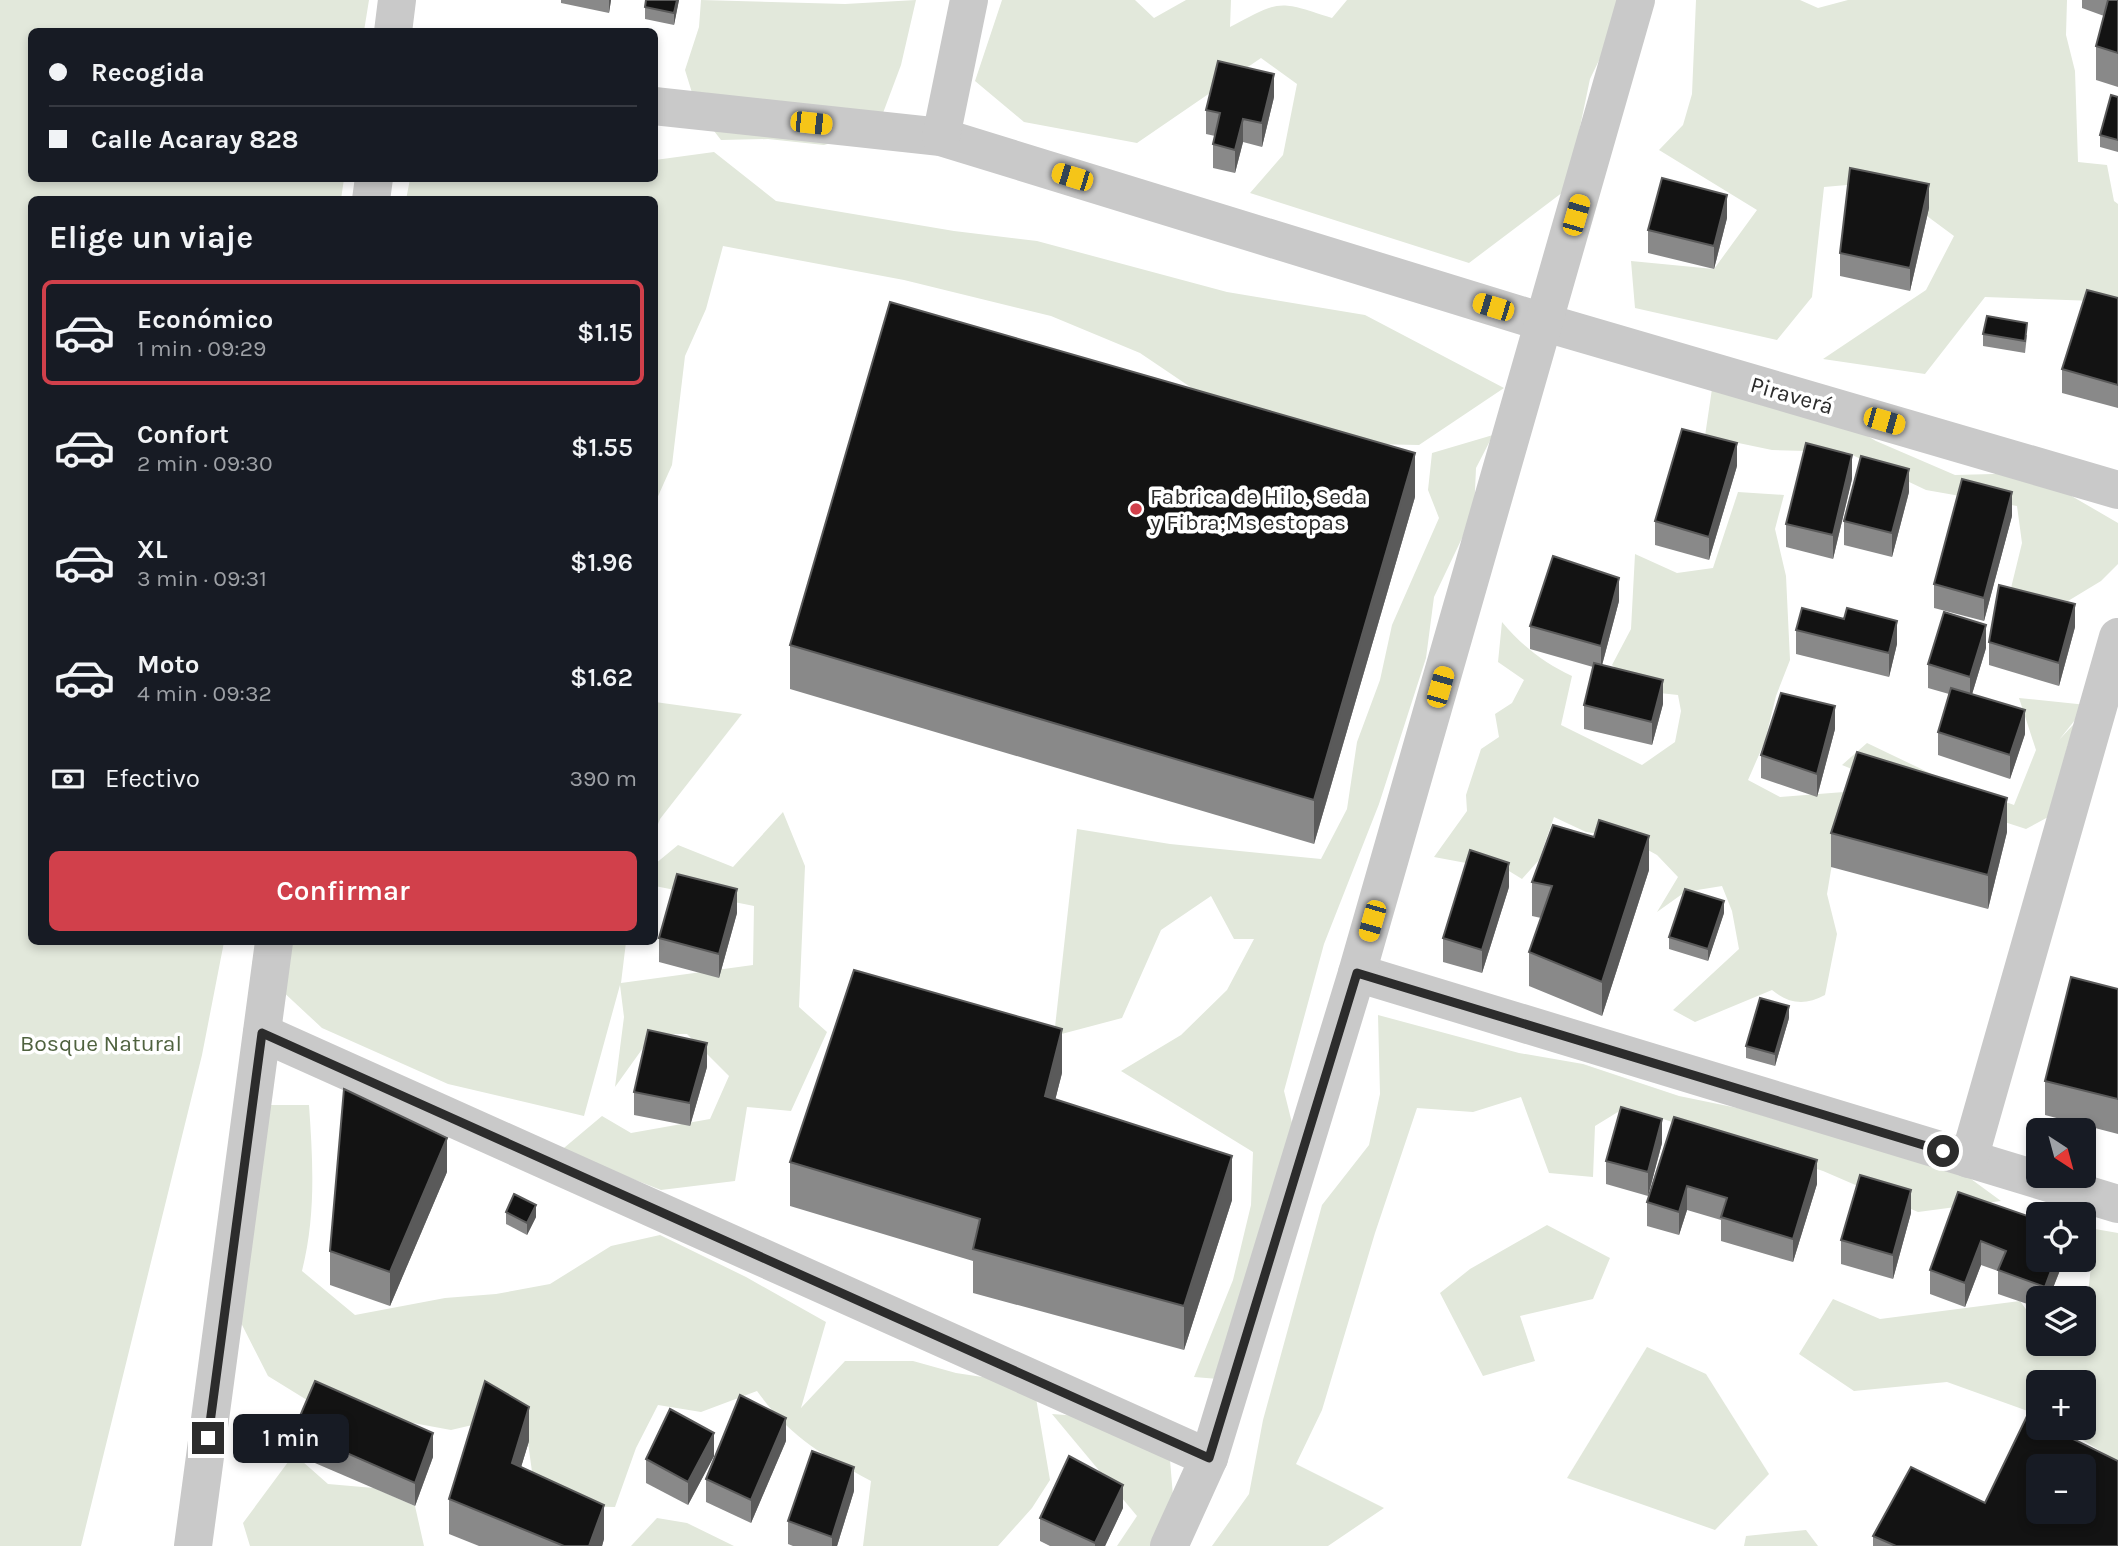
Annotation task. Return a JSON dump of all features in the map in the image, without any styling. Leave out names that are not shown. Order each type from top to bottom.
[{"type":"street","points":[[394,28],[397,0]]},
{"type":"street","points":[[941,137],[969,0]]},
{"type":"street","points":[[1169,1546],[1209,1458],[1357,973],[1546,323],[1636,0]]},
{"type":"street","name":"Piraverá","points":[[658,106],[941,137],[1546,323],[2118,490]]},
{"type":"street","points":[[1969,1159],[2118,637]]},
{"type":"street","points":[[193,1546],[274,945]]},
{"type":"street","points":[[1357,973],[2118,1204]]},
{"type":"street","points":[[262,1033],[1209,1458]]},
{"type":"green space","name":"Bosque Natural","points":[[0,0],[369,0],[364,28],[28,28],[28,182],[344,182],[341,196],[28,196],[28,945],[223,945],[202,1055],[81,1546],[0,1546]]},
{"type":"green space","points":[[701,0],[845,4],[916,0],[901,65],[877,129],[824,145],[768,139],[721,140],[697,109],[685,70],[699,27]]},
{"type":"green space","points":[[1002,0],[1135,0],[1154,18],[1186,0],[1231,0],[1230,27],[1260,12],[1280,6],[1300,8],[1332,18],[1347,0],[1628,0],[1590,79],[1567,189],[1469,263],[1250,193],[1283,155],[1297,84],[1261,58],[1137,143],[1024,122],[975,81]]},
{"type":"green space","points":[[1696,0],[1800,0],[1818,8],[1848,0],[2067,0],[2066,35],[2075,71],[2078,162],[2107,165],[2114,201],[2118,204],[2118,306],[2094,301],[1985,297],[1925,374],[1823,359],[1926,290],[1954,236],[1881,182],[1824,187],[1812,297],[1777,340],[1635,308],[1631,261],[1714,269],[1757,210],[1659,150],[1683,125],[1692,94]]},
{"type":"green space","points":[[714,152],[776,201],[954,231],[1037,241],[1227,292],[1365,315],[1504,388],[1419,445],[1318,443],[1214,403],[1140,353],[1051,316],[904,280],[723,246],[706,309],[685,356],[672,465],[658,496],[658,196],[407,196],[409,182],[658,182],[658,160]]},
{"type":"green space","points":[[1713,382],[1833,416],[1876,441],[1955,475],[2032,473],[2118,523],[2118,564],[2101,581],[2068,601],[2011,588],[2022,543],[2017,506],[1926,490],[1846,452],[1772,450],[1705,436]]},
{"type":"green space","points":[[1493,435],[1476,468],[1474,513],[1434,597],[1426,658],[1379,804],[1324,944],[1284,1091],[1298,1147],[1231,1380],[1194,1377],[1233,1280],[1251,1205],[1253,1152],[1121,1071],[1181,1035],[1227,990],[1254,939],[1234,939],[1211,896],[1161,930],[1122,1018],[1054,1036],[1077,829],[1170,844],[1321,859],[1347,809],[1357,742],[1380,680],[1392,625],[1439,518],[1428,490],[1432,453]]},
{"type":"green space","points":[[1738,492],[1784,495],[1775,529],[1786,576],[1790,660],[1776,696],[1765,741],[1748,780],[1780,797],[1844,792],[1827,894],[1837,934],[1825,995],[1811,1001],[1797,1002],[1772,990],[1695,1022],[1673,1010],[1739,949],[1732,911],[1722,886],[1685,892],[1657,912],[1678,877],[1657,855],[1626,838],[1586,832],[1554,817],[1539,860],[1522,879],[1509,871],[1434,857],[1467,811],[1466,795],[1481,749],[1499,737],[1495,714],[1512,703],[1524,680],[1498,662],[1502,622],[1534,653],[1572,676],[1561,725],[1642,765],[1675,742],[1681,711],[1678,695],[1641,691],[1612,665],[1631,629],[1635,554],[1677,573],[1713,568]]},
{"type":"green space","points":[[2099,697],[2068,744],[2050,816],[2026,829],[1891,785],[1842,765],[1867,743],[1938,777],[2014,805],[2036,750],[2019,698],[2087,705],[2059,740]]},
{"type":"green space","points":[[658,702],[742,714],[658,824]]},
{"type":"green space","points":[[783,812],[805,866],[799,1007],[827,1032],[791,1111],[747,1107],[735,1181],[661,1190],[597,1165],[552,1158],[602,1116],[631,1133],[710,1119],[729,1076],[687,1034],[653,1034],[615,1087],[624,1017],[620,985],[584,1116],[448,1084],[322,1028],[252,963],[257,945],[626,945],[621,983],[753,965],[754,906],[658,887],[658,862],[678,845],[733,867]]},
{"type":"green space","points":[[1378,1015],[1519,1053],[1583,1064],[1679,1096],[1805,1122],[1952,1165],[2001,1201],[1918,1212],[1823,1171],[1626,1107],[1595,1126],[1593,1177],[1549,1173],[1521,1097],[1473,1112],[1417,1108],[1375,1233],[1322,1410],[1296,1464],[1384,1508],[1328,1546],[1212,1546],[1249,1494],[1263,1420],[1322,1205],[1369,1145],[1380,1094]]},
{"type":"green space","points":[[261,1105],[309,1105],[311,1209],[302,1271],[355,1315],[445,1298],[496,1294],[550,1284],[611,1246],[660,1235],[746,1277],[826,1322],[801,1408],[845,1361],[913,1361],[956,1373],[1002,1380],[1036,1398],[1050,1480],[1032,1508],[998,1546],[863,1546],[871,1481],[808,1444],[782,1421],[757,1391],[701,1412],[658,1405],[636,1448],[615,1507],[571,1506],[533,1479],[524,1413],[451,1430],[315,1405],[268,1376],[237,1315]]},
{"type":"green space","points":[[1547,1225],[1610,1258],[1593,1299],[1520,1316],[1535,1361],[1483,1376],[1440,1293],[1470,1269]]},
{"type":"green space","points":[[2096,1229],[2118,1233],[2118,1462],[2082,1440],[2096,1440],[2096,1370],[2026,1370],[2026,1410],[1947,1382],[1854,1391],[1799,1354],[1833,1299],[1880,1319],[2020,1301],[2026,1309],[2026,1356],[2096,1356],[2096,1286],[2089,1286],[2090,1272],[2096,1272]]},
{"type":"green space","points":[[1647,1347],[1706,1374],[1769,1474],[1715,1530],[1567,1478]]},
{"type":"green space","points":[[1052,1414],[1091,1417],[1169,1448],[1175,1520],[1162,1546],[1117,1546],[1137,1516]]},
{"type":"green space","points":[[294,1454],[328,1484],[374,1488],[415,1506],[424,1546],[250,1546],[243,1523]]},
{"type":"green space","points":[[657,1518],[687,1523],[734,1546],[631,1546]]},
{"type":"green space","points":[[1806,1530],[1818,1546],[1744,1546],[1746,1536]]},
{"type":"building","points":[[646,0],[677,0],[674,13],[645,7]]},
{"type":"building","points":[[2108,0],[2118,0],[2118,53],[2096,46]]},
{"type":"building","points":[[1218,61],[1274,74],[1262,123],[1243,119],[1235,150],[1213,144],[1220,113],[1206,110]]},
{"type":"building","points":[[2111,95],[2118,97],[2118,140],[2100,135]]},
{"type":"building","points":[[1850,168],[1929,184],[1910,268],[1840,253]]},
{"type":"building","points":[[1662,178],[1727,195],[1714,246],[1648,230]]},
{"type":"building","points":[[2087,290],[2118,298],[2118,385],[2062,369]]},
{"type":"building","points":[[890,302],[1415,453],[1314,800],[790,645]]},
{"type":"building","points":[[1987,316],[2027,323],[2025,341],[1983,334]]},
{"type":"building","points":[[1682,429],[1737,443],[1709,537],[1655,521]]},
{"type":"building","points":[[1806,443],[1852,455],[1833,535],[1786,524]]},
{"type":"building","points":[[1861,456],[1909,469],[1892,533],[1844,521]]},
{"type":"building","points":[[1962,479],[2012,492],[1984,598],[1934,584]]},
{"type":"building","points":[[1553,556],[1619,578],[1601,646],[1530,626]]},
{"type":"building","points":[[1999,585],[2075,604],[2059,663],[1989,642]]},
{"type":"building","points":[[1802,608],[1844,619],[1847,608],[1897,621],[1889,653],[1796,630]]},
{"type":"building","points":[[1944,612],[1986,625],[1970,677],[1928,664]]},
{"type":"building","points":[[1594,663],[1663,680],[1652,722],[1584,705]]},
{"type":"building","points":[[1951,688],[2025,710],[2010,755],[1938,732]]},
{"type":"building","points":[[1781,693],[1835,706],[1817,774],[1761,755]]},
{"type":"building","points":[[1857,752],[2007,798],[1988,875],[1831,833]]},
{"type":"building","points":[[1599,820],[1649,836],[1602,982],[1529,952],[1552,886],[1532,882],[1553,825],[1594,837]]},
{"type":"building","points":[[1470,850],[1509,863],[1482,950],[1443,938]]},
{"type":"building","points":[[677,874],[737,889],[719,954],[659,938]]},
{"type":"building","points":[[1685,889],[1724,901],[1708,949],[1669,937]]},
{"type":"building","points":[[854,970],[1062,1029],[1045,1096],[1232,1156],[1184,1306],[973,1249],[980,1219],[790,1162]]},
{"type":"building","points":[[2071,977],[2118,989],[2118,1099],[2045,1081]]},
{"type":"building","points":[[1760,998],[1789,1006],[1775,1054],[1746,1046]]},
{"type":"building","points":[[648,1030],[707,1043],[690,1103],[634,1092]]},
{"type":"building","points":[[344,1089],[447,1138],[390,1272],[330,1251]]},
{"type":"building","points":[[1621,1107],[1662,1119],[1648,1172],[1606,1161]]},
{"type":"building","points":[[1674,1117],[1817,1160],[1793,1239],[1721,1217],[1727,1198],[1687,1186],[1679,1212],[1647,1202]]},
{"type":"building","points":[[1860,1175],[1911,1190],[1893,1255],[1841,1240]]},
{"type":"building","points":[[1958,1192],[2026,1216],[2026,1272],[2051,1272],[2045,1286],[2042,1286],[1998,1270],[2006,1251],[1981,1241],[1965,1283],[1930,1270]]},
{"type":"building","points":[[514,1194],[536,1205],[527,1223],[506,1212]]},
{"type":"building","points":[[315,1381],[433,1433],[415,1483],[294,1430]]},
{"type":"building","points":[[485,1381],[529,1407],[512,1463],[604,1505],[589,1546],[564,1546],[449,1499]]},
{"type":"building","points":[[740,1395],[786,1418],[751,1500],[706,1479]]},
{"type":"building","points":[[670,1409],[714,1433],[688,1482],[646,1459]]},
{"type":"building","points":[[2026,1418],[2026,1440],[2075,1440],[2118,1461],[2118,1546],[1896,1546],[1873,1536],[1911,1467],[1985,1503]]},
{"type":"building","points":[[812,1451],[854,1467],[832,1537],[788,1521]]},
{"type":"building","points":[[1069,1456],[1123,1485],[1095,1543],[1040,1518]]},
{"type":"place","name":"Fabrica de Hilo, Seda y Fibra;Ms estopas","points":[[1136,509]]},
{"type":"route","points":[[208,1438],[262,1033],[1209,1458],[1357,973],[1943,1151]]}]
